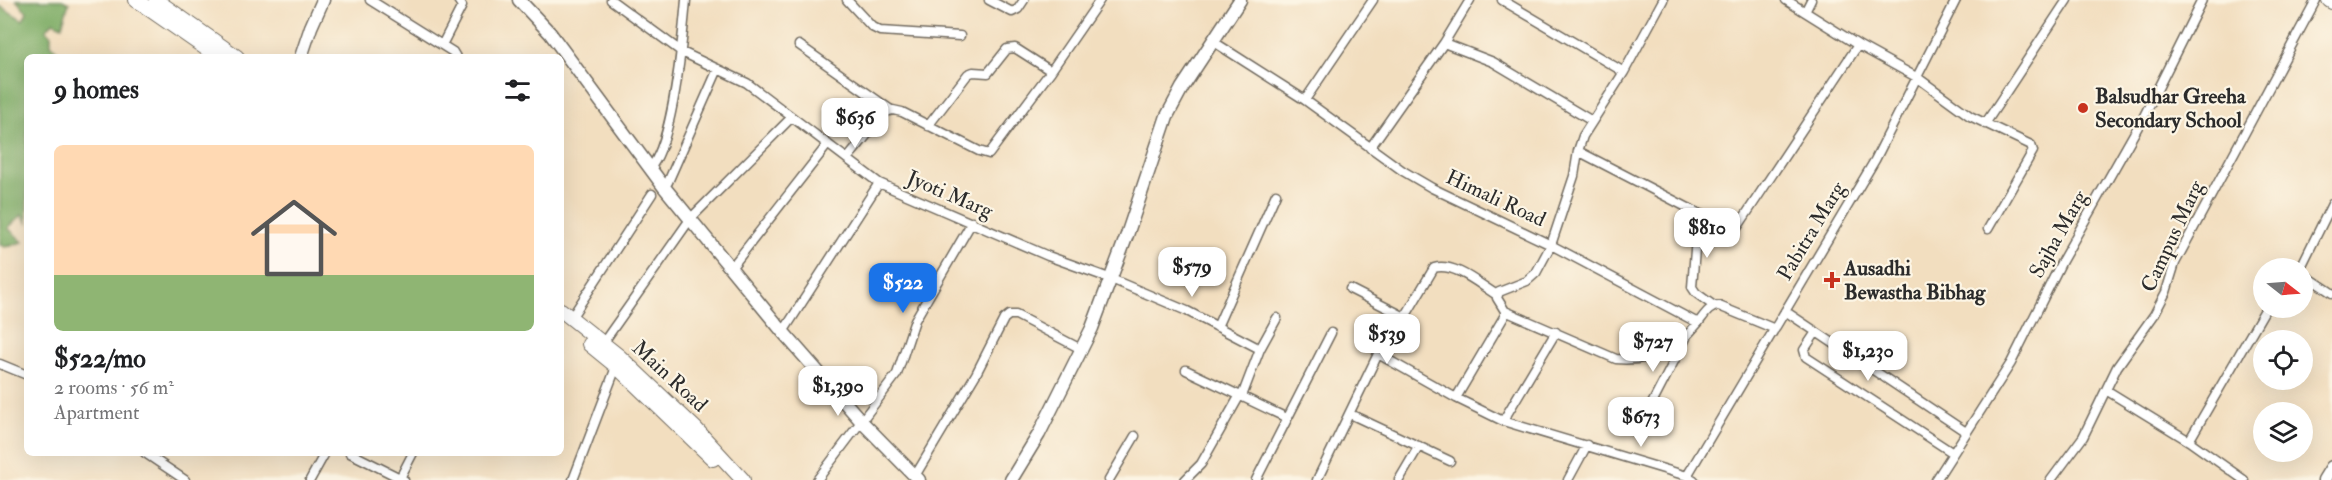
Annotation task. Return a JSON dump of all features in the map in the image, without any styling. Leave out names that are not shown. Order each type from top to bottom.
[{"type":"main road","points":[[136,0],[218,54]]},
{"type":"main road","points":[[156,0],[218,54]]},
{"type":"main road","name":"Main Road","points":[[564,316],[603,343],[734,480]]},
{"type":"main road","name":"Main Road","points":[[564,316],[695,428],[743,480]]},
{"type":"street","points":[[302,54],[323,0]]},
{"type":"street","points":[[370,0],[454,54]]},
{"type":"street","points":[[442,45],[462,6],[458,0]]},
{"type":"street","points":[[519,0],[550,33],[664,187],[783,332],[862,422],[917,478],[976,374],[1004,319],[1009,315],[1016,315],[1081,349]]},
{"type":"street","name":"Jyoti Marg","points":[[611,0],[682,52],[747,83],[879,183],[1048,256],[1187,310],[1260,349]]},
{"type":"street","points":[[650,168],[656,162],[669,122],[682,52],[686,0]]},
{"type":"street","points":[[848,0],[872,27],[880,31],[960,36]]},
{"type":"street","points":[[988,0],[1012,12],[1018,9],[1024,0]]},
{"type":"street","points":[[799,45],[891,110],[902,112],[978,151],[989,154],[1100,0]]},
{"type":"street","points":[[1013,479],[1092,327],[1127,235],[1167,116],[1182,88],[1240,0]]},
{"type":"street","points":[[1305,100],[1373,0]]},
{"type":"street","points":[[1370,148],[1444,43],[1470,0]]},
{"type":"street","points":[[1502,0],[1624,72]]},
{"type":"street","points":[[1497,295],[1502,289],[1533,277],[1551,245],[1574,176],[1578,151],[1592,121],[1624,72],[1663,0]]},
{"type":"street","points":[[1786,0],[1858,45],[1918,78],[1985,124],[2031,145],[2033,151],[1988,229]]},
{"type":"street","points":[[1805,12],[1811,0]]},
{"type":"street","name":"Pabitra Marg","points":[[1690,478],[1785,311],[1875,160],[1956,0]]},
{"type":"street","points":[[1985,124],[2067,0]]},
{"type":"street","name":"Sajha Marg","points":[[1936,480],[2011,363],[2062,261],[2144,116],[2202,0]]},
{"type":"street","name":"Campus Marg","points":[[2053,479],[2083,437],[2117,367],[2154,315],[2166,292],[2175,263],[2316,0]]},
{"type":"street","name":"Himali Road","points":[[1214,42],[1305,100],[1403,171],[1432,188],[1551,245],[1698,323]]},
{"type":"street","points":[[1444,43],[1493,62],[1592,121]]},
{"type":"street","points":[[1578,151],[1698,213],[1732,228],[1739,228],[1858,45]]},
{"type":"street","points":[[928,126],[968,74],[973,72],[988,74],[1007,48],[1015,48],[1051,71]]},
{"type":"street","points":[[664,187],[718,69]]},
{"type":"street","points":[[847,159],[886,112],[891,110]]},
{"type":"street","points":[[603,343],[691,218],[792,117]]},
{"type":"street","points":[[731,268],[828,144]]},
{"type":"street","points":[[783,332],[879,183]]},
{"type":"street","points":[[564,316],[652,194]]},
{"type":"street","points":[[1217,327],[1276,194]]},
{"type":"street","points":[[2306,258],[2332,204]]},
{"type":"street","points":[[1698,213],[1692,287],[1696,293],[1714,306],[1775,329]]},
{"type":"street","points":[[817,480],[897,374],[915,320],[972,222]]},
{"type":"street","points":[[1317,480],[1378,354],[1405,317],[1434,268],[1442,266],[1454,269],[1497,295],[1505,311],[1616,358],[1633,360],[1662,352],[1686,338]]},
{"type":"street","points":[[2313,280],[2332,293]]},
{"type":"street","points":[[1350,289],[1405,317]]},
{"type":"street","points":[[1643,421],[1686,338],[1714,306]]},
{"type":"street","points":[[1456,398],[1504,318],[1505,311]]},
{"type":"street","points":[[1785,311],[1966,432]]},
{"type":"street","points":[[1185,480],[1201,464],[1241,396],[1260,349],[1277,318]]},
{"type":"street","points":[[2189,441],[2260,318]]},
{"type":"street","points":[[1503,421],[1556,332]]},
{"type":"street","points":[[1816,332],[1804,350],[1806,357],[1953,453]]},
{"type":"street","points":[[1256,480],[1331,333]]},
{"type":"street","points":[[1378,354],[1456,398],[1503,421],[1690,478]]},
{"type":"street","points":[[573,480],[618,361]]},
{"type":"street","points":[[0,364],[24,374]]},
{"type":"street","points":[[1186,370],[1287,418]]},
{"type":"street","points":[[2106,390],[2189,441],[2244,480]]},
{"type":"street","points":[[1350,414],[1450,461]]},
{"type":"street","points":[[1109,480],[1135,436]]},
{"type":"street","points":[[1568,480],[1587,445]]},
{"type":"street","points":[[1399,480],[1419,446]]},
{"type":"street","points":[[149,456],[185,480]]},
{"type":"street","points":[[310,480],[323,456]]},
{"type":"street","points":[[356,456],[401,479],[412,456]]},
{"type":"street","points":[[2324,480],[2332,467]]},
{"type":"green space","points":[[16,0],[62,0],[69,3],[62,26],[53,22],[46,30],[51,35],[51,44],[59,54],[24,54],[24,218],[22,215],[8,228],[23,242],[6,247],[0,245],[0,6],[23,20],[27,12]]},
{"type":"place","name":"Balsudhar Greeha Secondary School","points":[[2083,108]]},
{"type":"place","name":"Ausadhi Bewastha Bibhag","points":[[1832,280]]}]
